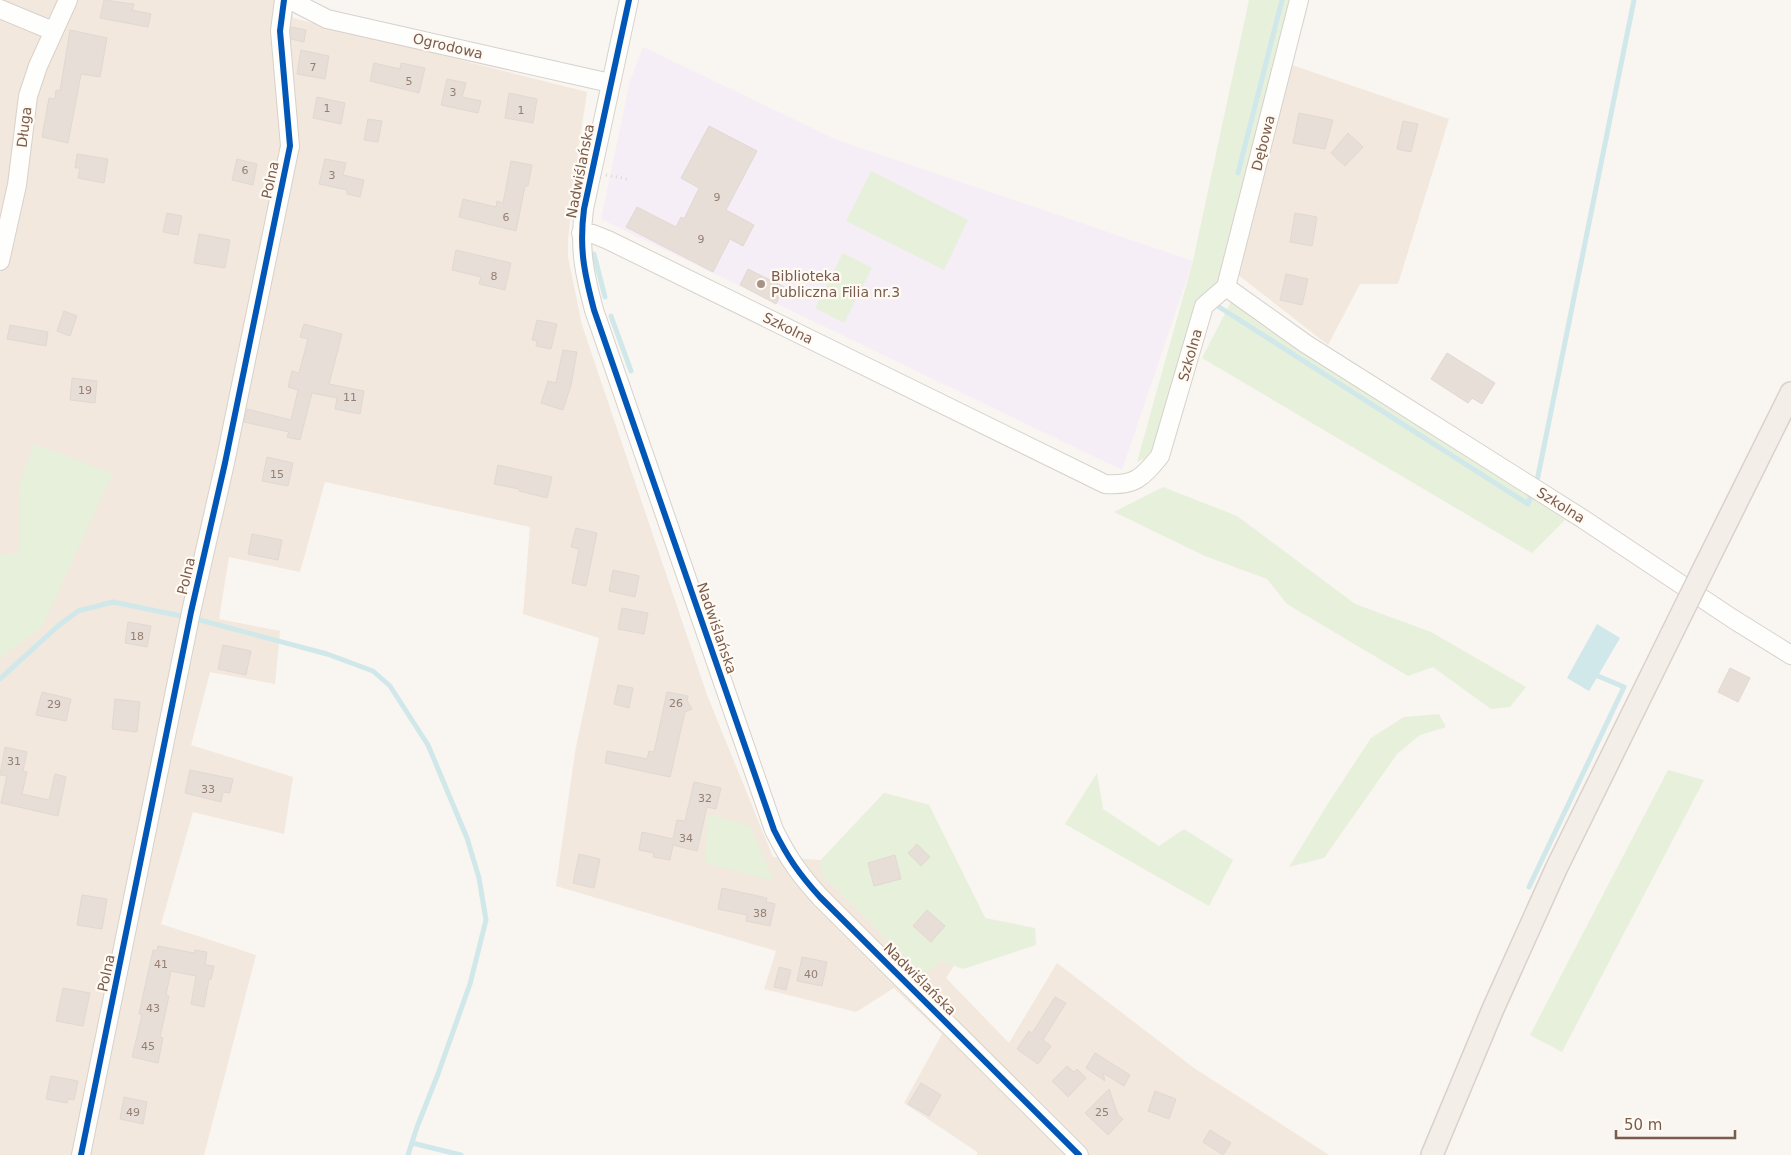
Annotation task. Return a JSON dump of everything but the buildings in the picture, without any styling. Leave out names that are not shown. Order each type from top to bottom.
[{"type":"main road","points":[[1432,1155],[1493,1009],[1556,869],[1791,393]]},
{"type":"street","name":"Długa","points":[[0,261],[17,185],[28,96],[38,66],[68,0]]},
{"type":"street","name":"Polna","points":[[81,1155],[190,619],[225,463],[290,146],[280,31],[284,0]]},
{"type":"street","name":"Ogrodowa","points":[[290,0],[328,19],[610,83]]},
{"type":"street","name":"Nadwiślańska","points":[[629,0],[587,194],[581,233],[584,272],[594,310],[766,808],[786,855],[820,897],[1079,1155]]},
{"type":"street","name":"Dębowa","points":[[1226,287],[1299,0]]},
{"type":"street","points":[[0,9],[53,31]]},
{"type":"street","name":"Szkolna","points":[[581,233],[593,234],[608,240],[1105,484],[1122,485],[1136,480],[1148,471],[1160,456],[1204,306],[1226,287],[1306,344],[1583,519],[1733,619],[1791,655]]},
{"type":"path","points":[[610,176],[627,179]]},
{"type":"shaded area","points":[[0,0],[292,0],[293,18],[587,92],[568,240],[568,257],[582,325],[707,695],[773,857],[821,860],[884,793],[929,805],[985,918],[946,978],[1009,1043],[1057,963],[1194,1068],[1329,1155],[977,1155],[977,1152],[904,1103],[942,1034],[894,988],[856,1012],[764,989],[776,951],[556,886],[575,752],[599,638],[523,614],[530,527],[325,482],[300,572],[229,557],[219,619],[280,631],[275,684],[210,672],[191,745],[293,777],[284,834],[193,812],[161,924],[256,955],[204,1155],[0,1155]]},
{"type":"shaded area","points":[[643,47],[837,140],[1193,261],[1122,470],[601,219],[630,81]]},
{"type":"shaded area","points":[[1292,65],[1449,119],[1398,284],[1360,284],[1328,345],[1237,274]]},
{"type":"green space","points":[[1249,0],[1292,0],[1222,281],[1154,454],[1137,462],[1193,261]]},
{"type":"green space","points":[[871,171],[968,220],[944,270],[846,221]]},
{"type":"green space","points":[[843,253],[872,268],[844,323],[815,308]]},
{"type":"green space","points":[[1233,298],[1303,349],[1565,520],[1532,553],[1202,358]]},
{"type":"green space","points":[[33,444],[113,473],[42,627],[0,658],[0,555],[20,552],[19,487]]},
{"type":"green space","points":[[1163,487],[1237,516],[1355,604],[1431,632],[1526,687],[1510,707],[1491,709],[1433,667],[1408,676],[1287,604],[1267,579],[1205,556],[1114,512]]},
{"type":"green space","points":[[1439,714],[1446,727],[1420,735],[1397,754],[1324,858],[1289,867],[1371,738],[1404,717]]},
{"type":"green space","points":[[1668,770],[1704,780],[1562,1052],[1530,1035]]},
{"type":"green space","points":[[1097,773],[1103,809],[1159,846],[1184,829],[1233,860],[1209,906],[1065,824]]},
{"type":"green space","points":[[884,793],[929,805],[985,918],[1035,928],[1036,945],[963,969],[941,961],[924,976],[822,875],[821,860]]},
{"type":"green space","points":[[708,814],[750,826],[774,881],[705,863]]},
{"type":"water","points":[[1597,624],[1620,638],[1589,691],[1567,678]]},
{"type":"waterway","points":[[1238,173],[1282,0]]},
{"type":"waterway","points":[[1537,481],[1634,0]]},
{"type":"waterway","points":[[594,254],[605,297]]},
{"type":"waterway","points":[[1216,305],[1528,504],[1531,495]]},
{"type":"waterway","points":[[611,316],[631,371]]},
{"type":"waterway","points":[[0,679],[58,626],[78,611],[113,602],[196,619],[327,654],[373,671],[390,686],[428,745],[467,838],[479,878],[486,920],[470,984],[408,1155]]},
{"type":"waterway","points":[[1529,887],[1624,687],[1598,676]]},
{"type":"waterway","points":[[412,1143],[461,1155]]},
{"type":"cycle path","points":[[81,1155],[191,612],[225,463],[290,146],[280,31],[284,0]]},
{"type":"cycle path","points":[[629,0],[584,209],[582,248],[585,272],[594,310],[774,830],[794,865],[820,897],[1079,1155]]},
{"type":"place","name":"Biblioteka Publiczna Filia nr.3","points":[[761,284]]}]
